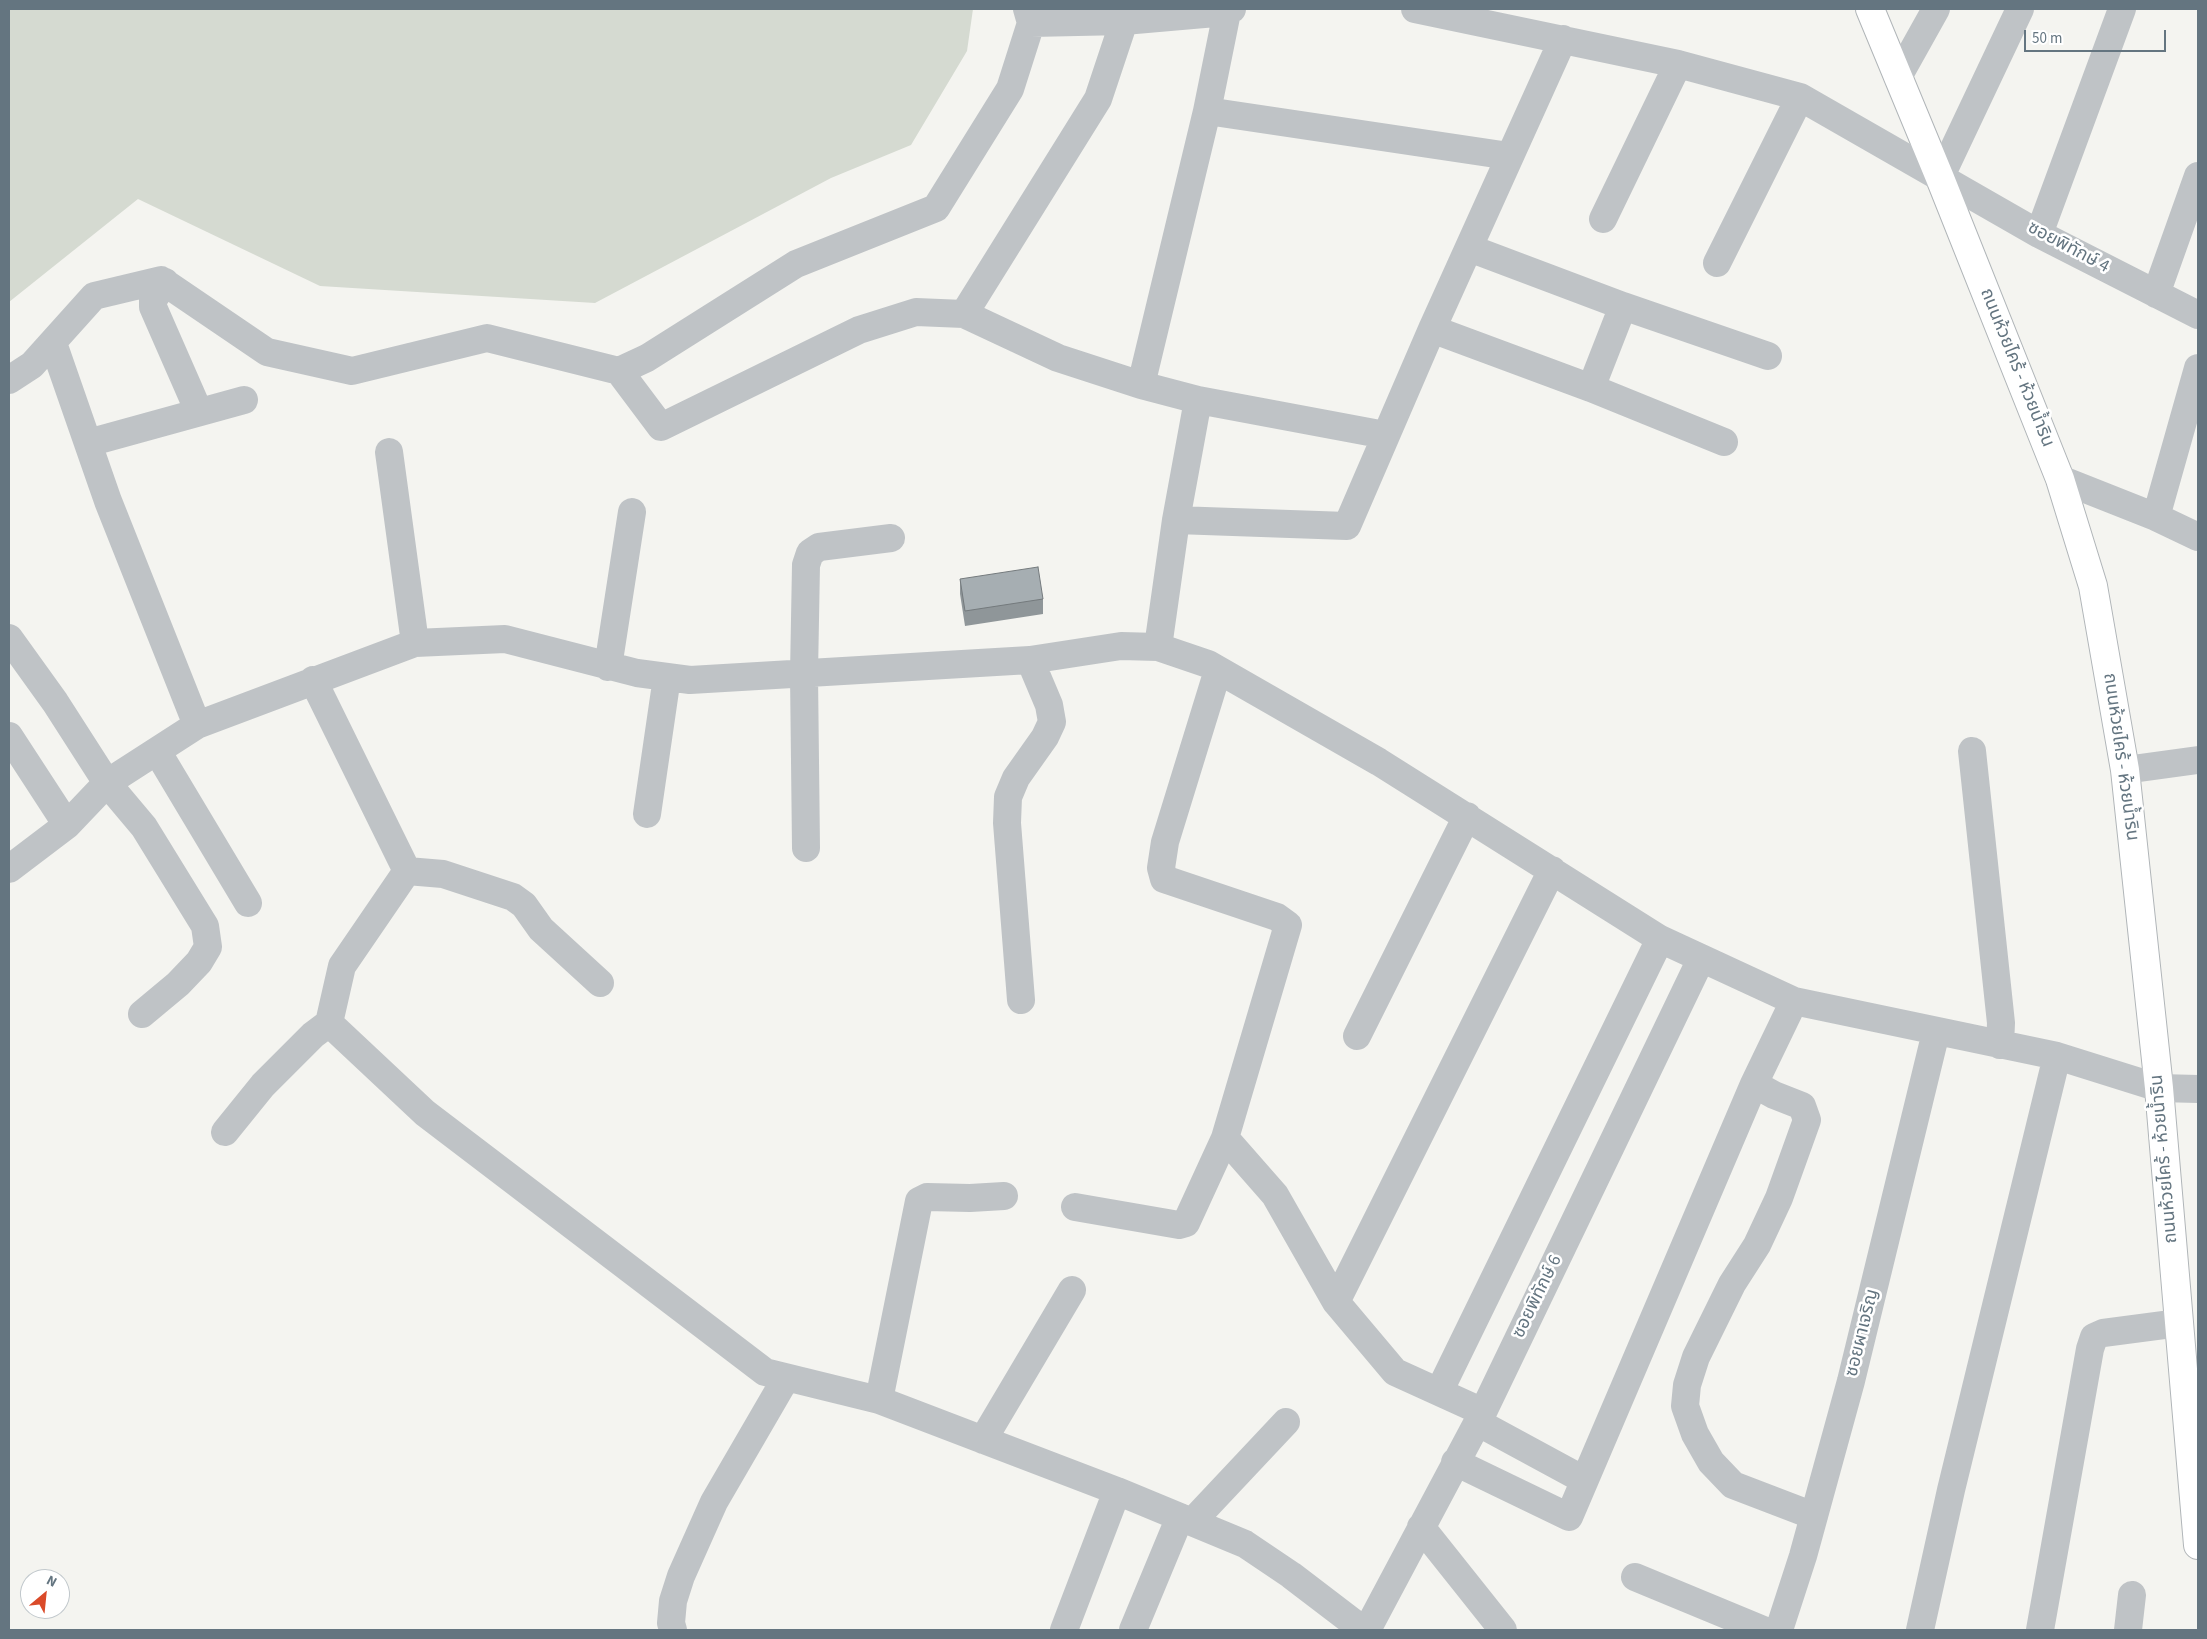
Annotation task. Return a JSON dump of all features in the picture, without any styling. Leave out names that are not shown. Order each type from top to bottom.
[{"type":"main road","name":"ถนนห้วยไคร้ - ห้วยน้ำริน","points":[[1870,9],[1940,178],[2060,479],[2094,586],[2125,770],[2159,1088],[2198,1545]]},
{"type":"street","name":"ซอยพิทักษ์ 4","points":[[1415,9],[1678,64],[1800,97],[2039,234],[2198,315]]},
{"type":"street","points":[[1898,77],[1936,9]]},
{"type":"street","points":[[1940,178],[2020,9]]},
{"type":"street","points":[[2039,234],[2122,9]]},
{"type":"street","points":[[9,380],[32,365],[94,296],[161,280],[267,352],[352,371],[487,338],[619,371],[648,358],[796,264],[936,208],[1010,89],[1029,16],[1124,21],[1230,10],[1141,385]]},
{"type":"street","points":[[964,314],[1098,99],[1124,21]]},
{"type":"street","points":[[1176,520],[1347,526],[1432,329],[1563,39]]},
{"type":"street","points":[[1603,219],[1678,64]]},
{"type":"street","points":[[1717,263],[1800,97]]},
{"type":"street","points":[[1207,111],[1509,156]]},
{"type":"street","points":[[2156,294],[2198,176]]},
{"type":"street","points":[[1469,248],[1623,306],[1768,356]]},
{"type":"street","points":[[165,282],[153,300],[153,307],[199,412]]},
{"type":"street","points":[[1591,388],[1623,306]]},
{"type":"street","points":[[619,371],[662,427],[859,330],[916,312],[964,314],[1058,358],[1141,385],[1198,400],[1385,435]]},
{"type":"street","points":[[1432,329],[1591,388],[1724,442]]},
{"type":"street","points":[[53,343],[108,501],[197,725]]},
{"type":"street","points":[[2156,517],[2198,368]]},
{"type":"street","points":[[88,443],[244,400]]},
{"type":"street","points":[[1158,647],[1176,520],[1198,400]]},
{"type":"street","points":[[389,452],[415,643]]},
{"type":"street","points":[[2060,479],[2156,517],[2198,537]]},
{"type":"street","points":[[608,667],[632,512]]},
{"type":"street","points":[[806,848],[804,674],[806,566],[810,554],[819,547],[891,538]]},
{"type":"street","points":[[9,638],[55,702],[107,783],[144,827],[205,926],[209,937],[208,947],[199,962],[178,984],[142,1014]]},
{"type":"street","points":[[9,869],[67,825],[107,783],[197,725],[415,643],[505,640],[608,667],[690,680],[1030,660],[1120,646],[1158,647],[1218,670],[1379,762],[1660,939],[1794,1001],[2057,1056],[2159,1088],[2198,1089]]},
{"type":"street","points":[[1021,1000],[1007,823],[1008,797],[1016,778],[1045,737],[1052,722],[1049,705],[1030,660]]},
{"type":"street","points":[[1075,1207],[1179,1225],[1186,1223],[1225,1138],[1288,925],[1277,916],[1164,879],[1161,868],[1165,842],[1218,670]]},
{"type":"street","points":[[647,814],[667,677]]},
{"type":"street","points":[[313,680],[407,871]]},
{"type":"street","points":[[9,736],[67,825]]},
{"type":"street","points":[[157,751],[248,902]]},
{"type":"street","points":[[1972,751],[2001,1023],[2000,1045]]},
{"type":"street","points":[[2125,770],[2198,760]]},
{"type":"street","points":[[1357,1036],[1467,816]]},
{"type":"street","points":[[1336,1302],[1552,870]]},
{"type":"street","points":[[407,871],[443,874],[513,897],[524,904],[541,929],[600,983]]},
{"type":"street","points":[[226,1132],[263,1085],[313,1035],[329,1023],[342,966],[407,871]]},
{"type":"street","points":[[1439,1392],[1660,939]]},
{"type":"street","name":"ซอยพิทักษ์ 6","points":[[1367,1630],[1480,1417],[1701,959]]},
{"type":"street","points":[[1455,1462],[1569,1517],[1754,1084],[1794,1001]]},
{"type":"street","points":[[329,1023],[433,1119],[766,1372],[879,1400],[1117,1491],[1245,1544],[1363,1630]]},
{"type":"street","name":"ซอยผาเจริญ","points":[[1779,1630],[1814,1516],[1851,1381],[1936,1032]]},
{"type":"street","points":[[1920,1630],[1951,1490],[2057,1056]]},
{"type":"street","points":[[1754,1084],[1774,1095],[1802,1106],[1807,1120],[1778,1198],[1758,1244],[1732,1284],[1696,1358],[1687,1385],[1685,1406],[1695,1434],[1711,1462],[1733,1485],[1814,1516]]},
{"type":"street","points":[[1225,1138],[1275,1195],[1336,1302],[1395,1372],[1439,1392],[1584,1480]]},
{"type":"street","points":[[879,1400],[920,1201],[927,1196],[970,1198],[1004,1196]]},
{"type":"street","points":[[983,1440],[1072,1290]]},
{"type":"street","points":[[2040,1630],[2090,1349],[2094,1337],[2103,1333],[2179,1323]]},
{"type":"street","points":[[673,1630],[671,1623],[673,1601],[688,1559],[714,1502],[786,1378]]},
{"type":"street","points":[[1133,1630],[1186,1520],[1286,1422]]},
{"type":"street","points":[[1064,1630],[1117,1491]]},
{"type":"street","points":[[1421,1527],[1503,1630]]},
{"type":"street","points":[[1635,1577],[1763,1630]]},
{"type":"street","points":[[2128,1630],[2132,1595]]},
{"type":"shaded area","points":[[9,9],[973,9],[967,51],[911,145],[831,178],[595,303],[320,286],[138,199],[9,302]]},
{"type":"building","points":[[1038,567],[1043,599],[965,611],[960,579]]}]
